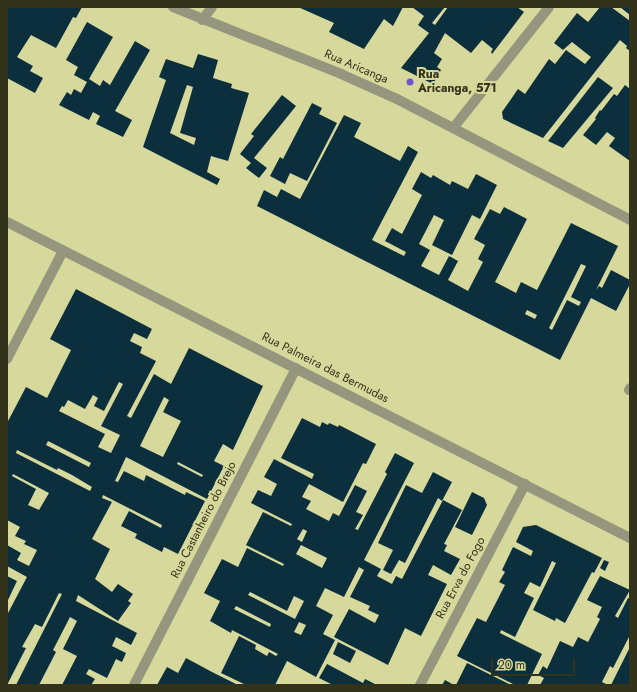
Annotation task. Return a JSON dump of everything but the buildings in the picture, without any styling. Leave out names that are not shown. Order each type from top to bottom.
[{"type":"street","name":"Rua Aricanga","points":[[173,7],[202,20],[341,74],[454,127],[630,220]]},
{"type":"street","points":[[202,20],[212,7]]},
{"type":"street","points":[[454,127],[549,7]]},
{"type":"street","name":"Rua Palmeira das Bermudas","points":[[7,222],[630,538]]},
{"type":"street","points":[[7,360],[63,251]]},
{"type":"street","name":"Rua Castanheiro do Brejo","points":[[134,685],[296,368]]},
{"type":"street","name":"Rua Erva do Fogo","points":[[420,685],[525,484]]},
{"type":"place","name":"Rua Aricanga, 571","points":[[410,82]]}]
